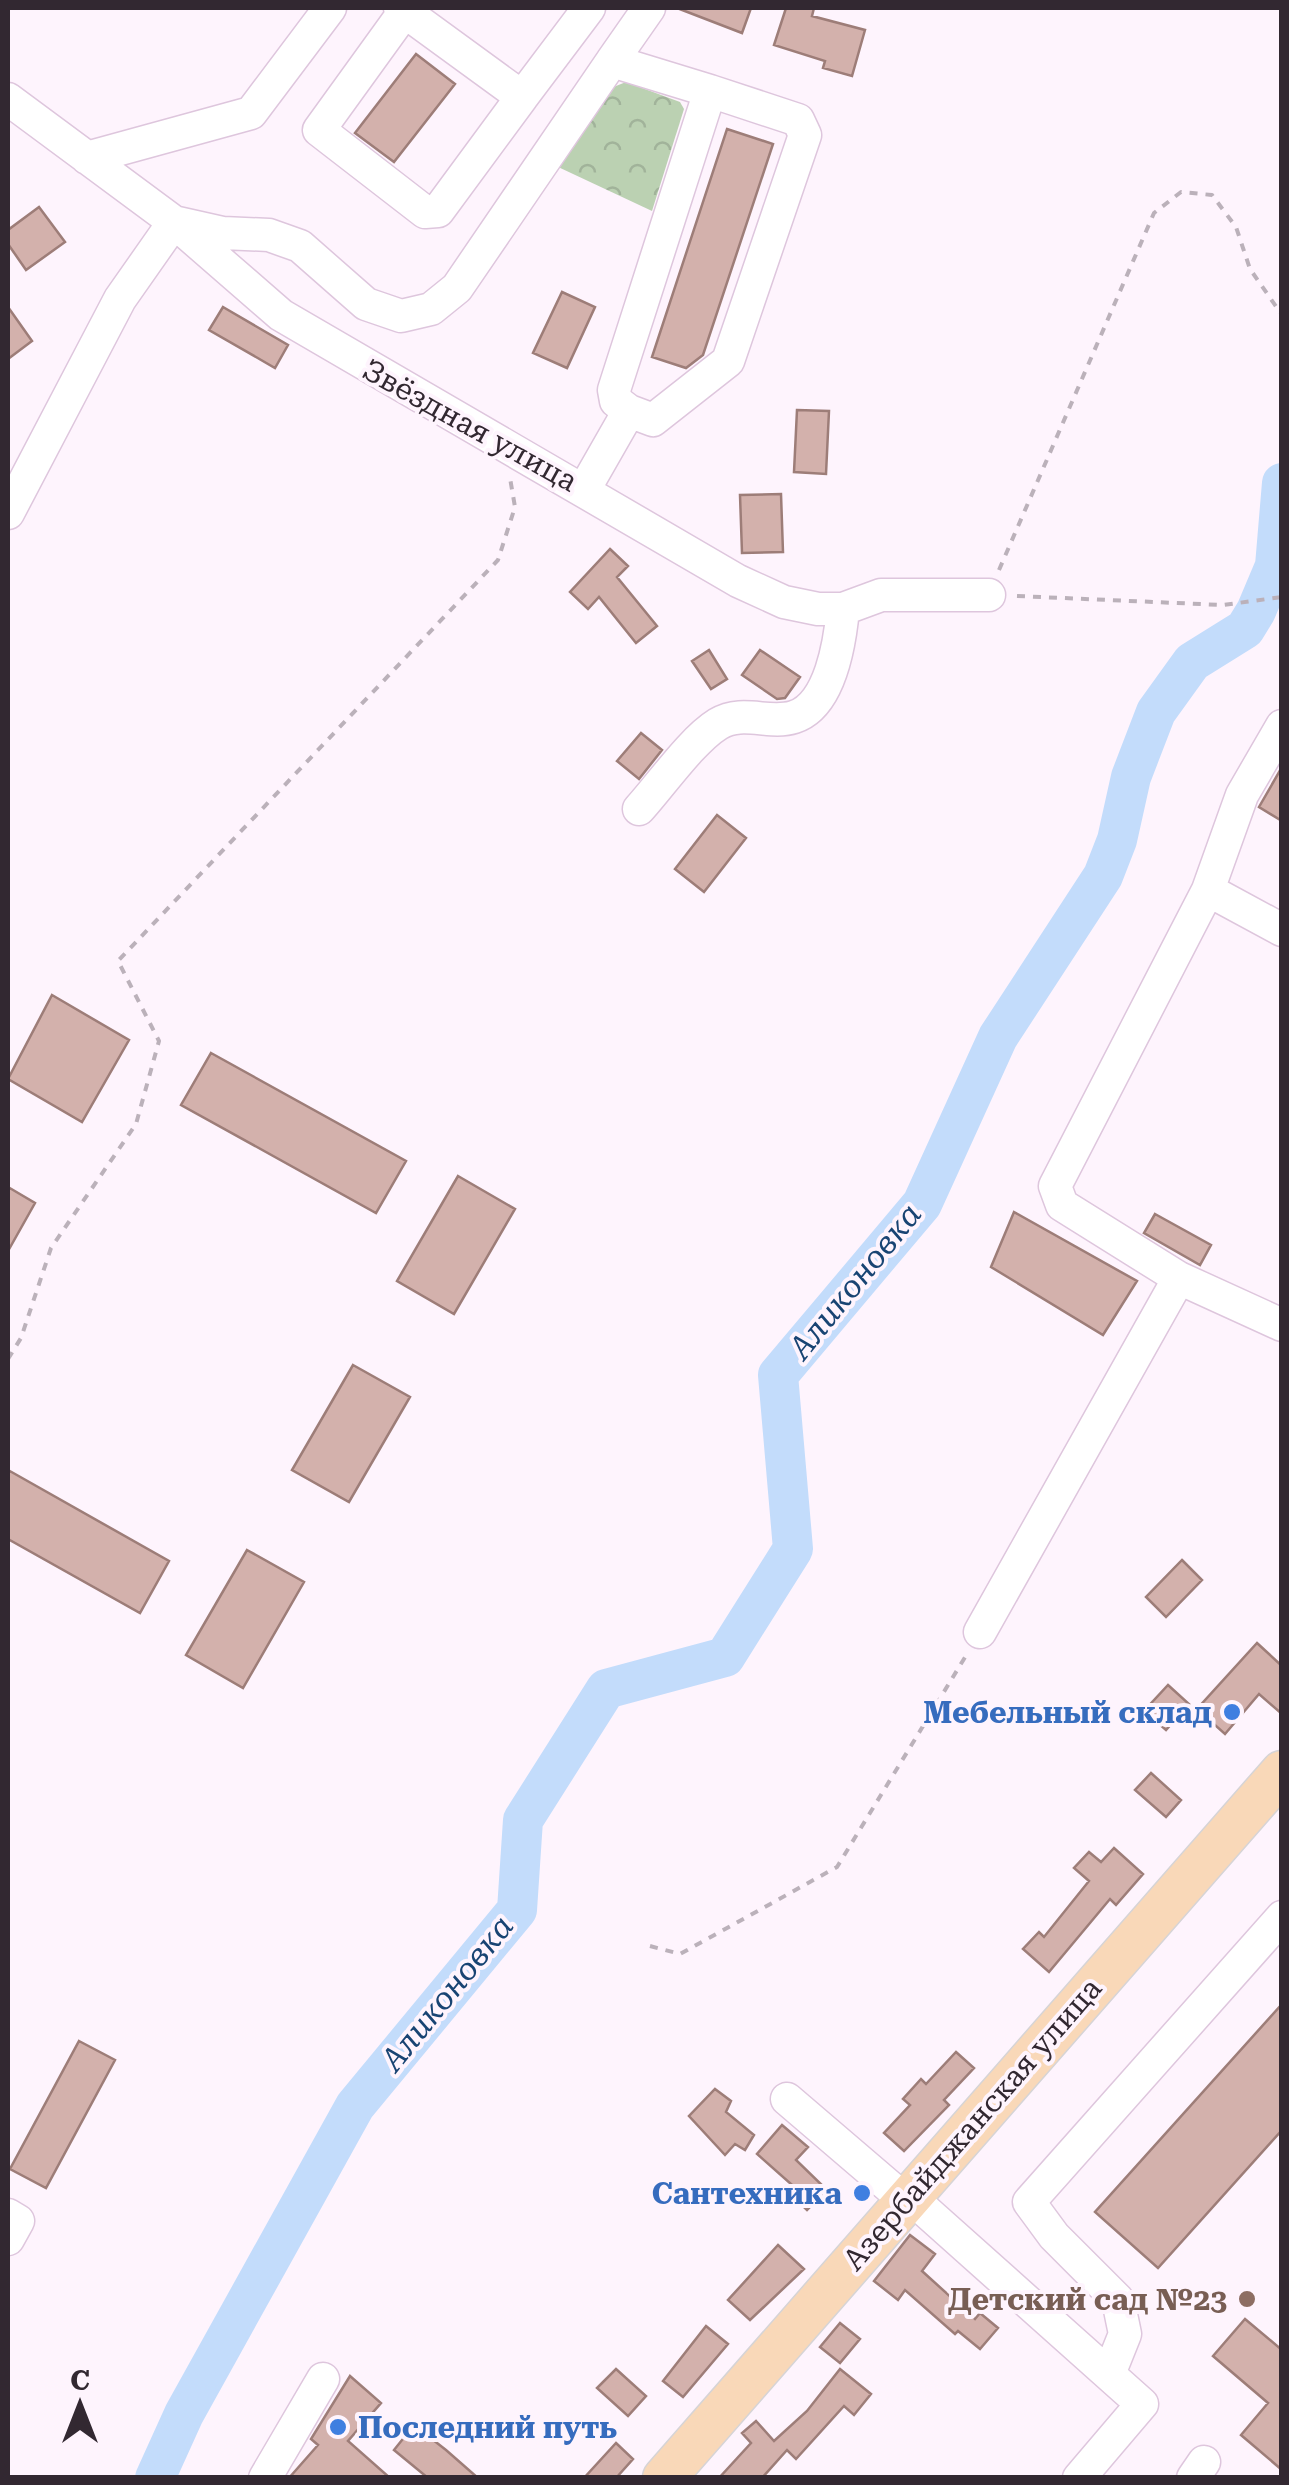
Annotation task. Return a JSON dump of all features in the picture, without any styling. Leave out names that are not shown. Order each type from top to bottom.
[{"type":"main road","name":"Азербайджанская улица","points":[[664,2478],[1282,1772]]},
{"type":"street","points":[[87,158],[251,113],[330,8]]},
{"type":"street","points":[[522,97],[402,9],[318,130],[425,212],[438,211],[588,8]]},
{"type":"street","points":[[8,513],[120,300],[174,222],[223,234],[284,240],[300,246],[366,304],[401,316],[431,309],[458,288],[649,8]]},
{"type":"street","points":[[612,61],[710,92],[798,120],[805,134],[728,361],[653,420],[629,411],[616,401],[614,390],[710,92]]},
{"type":"street","name":"Звёздная улица","points":[[8,99],[174,222],[281,315],[585,488],[738,581],[784,602],[842,609],[881,595],[989,595]]},
{"type":"street","points":[[585,488],[629,411]]},
{"type":"street","points":[[638,809],[716,725],[739,716],[793,718],[812,705],[828,676],[840,636],[842,609]]},
{"type":"street","points":[[1282,726],[1242,795],[1208,890],[1056,1186],[1062,1206],[1180,1278],[1282,1324]]},
{"type":"street","points":[[1208,890],[1282,930]]},
{"type":"street","points":[[980,1632],[1180,1278]]},
{"type":"street","points":[[1109,2374],[1125,2334],[1118,2300],[1054,2236],[1029,2202],[1282,1917]]},
{"type":"street","points":[[787,2099],[907,2198],[1142,2404],[1079,2478]]},
{"type":"street","points":[[8,2215],[18,2221],[8,2239]]},
{"type":"street","points":[[265,2478],[323,2380]]},
{"type":"path","points":[[1282,315],[1250,269],[1236,227],[1212,196],[1181,192],[1154,213],[989,595],[1223,605],[1282,597]]},
{"type":"path","points":[[8,1359],[21,1338],[51,1248],[136,1124],[160,1041],[118,961],[498,560],[515,506],[504,444]]},
{"type":"path","points":[[650,1946],[680,1954],[837,1867],[980,1632]]},
{"type":"green space","points":[[626,82],[680,102],[684,109],[652,211],[556,166],[611,88]]},
{"type":"building","points":[[677,8],[751,8],[742,33]]},
{"type":"building","points":[[786,8],[814,8],[812,16],[865,30],[852,76],[823,68],[825,61],[774,45]]},
{"type":"building","points":[[416,54],[455,84],[394,162],[355,133]]},
{"type":"building","points":[[727,129],[773,144],[703,355],[686,368],[652,357]]},
{"type":"building","points":[[39,207],[65,242],[26,270],[8,244],[8,230]]},
{"type":"building","points":[[562,292],[595,307],[567,368],[533,353]]},
{"type":"building","points":[[8,307],[32,341],[8,359]]},
{"type":"building","points":[[223,307],[288,345],[275,368],[209,330]]},
{"type":"building","points":[[797,410],[829,411],[826,474],[794,472]]},
{"type":"building","points":[[781,494],[783,552],[742,553],[740,495]]},
{"type":"building","points":[[610,549],[628,566],[617,577],[657,626],[636,643],[599,597],[588,609],[570,592]]},
{"type":"building","points":[[709,650],[727,679],[711,689],[692,661]]},
{"type":"building","points":[[760,650],[800,677],[785,698],[777,699],[742,675]]},
{"type":"building","points":[[641,733],[662,750],[639,779],[617,761]]},
{"type":"building","points":[[1282,767],[1282,821],[1259,807]]},
{"type":"building","points":[[717,815],[746,838],[704,892],[675,869]]},
{"type":"building","points":[[52,995],[129,1040],[82,1122],[8,1079]]},
{"type":"building","points":[[211,1053],[406,1161],[376,1213],[181,1105]]},
{"type":"building","points":[[458,1176],[515,1209],[454,1314],[397,1281]]},
{"type":"building","points":[[8,1187],[35,1203],[8,1251]]},
{"type":"building","points":[[1014,1212],[1137,1281],[1103,1335],[991,1267]]},
{"type":"building","points":[[1155,1214],[1211,1245],[1200,1265],[1144,1233]]},
{"type":"building","points":[[353,1365],[410,1397],[349,1502],[292,1470]]},
{"type":"building","points":[[8,1470],[169,1561],[140,1613],[8,1539]]},
{"type":"building","points":[[247,1550],[304,1582],[243,1688],[186,1655]]},
{"type":"building","points":[[1182,1560],[1202,1580],[1166,1617],[1146,1597]]},
{"type":"building","points":[[1257,1643],[1282,1666],[1282,1714],[1259,1694],[1225,1734],[1197,1709]]},
{"type":"building","points":[[1168,1685],[1189,1704],[1166,1730],[1144,1711]]},
{"type":"building","points":[[1151,1773],[1181,1800],[1166,1817],[1135,1790]]},
{"type":"building","points":[[1114,1848],[1143,1874],[1116,1905],[1110,1899],[1049,1972],[1023,1949],[1039,1932],[1044,1937],[1089,1881],[1074,1868],[1089,1852],[1101,1862]]},
{"type":"building","points":[[1282,2004],[1282,2130],[1158,2268],[1095,2212]]},
{"type":"building","points":[[79,2041],[115,2060],[46,2188],[10,2169]]},
{"type":"building","points":[[956,2052],[974,2068],[944,2100],[949,2105],[904,2151],[884,2133],[910,2105],[903,2099],[921,2079],[926,2084]]},
{"type":"building","points":[[715,2089],[731,2101],[726,2112],[754,2135],[745,2150],[735,2144],[725,2155],[689,2116]]},
{"type":"building","points":[[782,2125],[808,2147],[796,2160],[827,2190],[807,2210],[785,2189],[791,2184],[757,2154]]},
{"type":"building","points":[[910,2235],[935,2254],[922,2271],[975,2319],[980,2313],[998,2328],[980,2349],[958,2331],[955,2334],[905,2290],[898,2300],[874,2281]]},
{"type":"building","points":[[778,2245],[804,2269],[750,2320],[728,2300]]},
{"type":"building","points":[[1245,2319],[1282,2350],[1282,2470],[1241,2435],[1268,2403],[1213,2356]]},
{"type":"building","points":[[840,2323],[860,2339],[840,2363],[820,2347]]},
{"type":"building","points":[[706,2326],[728,2344],[683,2397],[663,2381]]},
{"type":"building","points":[[616,2369],[646,2396],[628,2416],[597,2388]]},
{"type":"building","points":[[840,2369],[871,2394],[854,2415],[844,2406],[796,2459],[787,2450],[762,2478],[719,2478],[751,2443],[742,2433],[756,2421],[774,2441],[807,2411]]},
{"type":"building","points":[[350,2376],[381,2403],[348,2441],[390,2478],[289,2478],[318,2445],[311,2439]]},
{"type":"building","points":[[414,2425],[478,2478],[428,2478],[394,2450]]},
{"type":"building","points":[[616,2443],[633,2459],[616,2478],[584,2478]]},
{"type":"waterway","name":"Аликоновка","points":[[155,2478],[184,2414],[355,2106],[517,1910],[523,1820],[606,1689],[725,1657],[793,1549],[778,1375],[922,1204],[998,1037],[1103,876],[1117,840],[1131,777],[1156,712],[1192,662],[1245,629],[1256,611],[1275,566],[1282,483]]},
{"type":"place","name":"Мебельный склад","points":[[1232,1712]]},
{"type":"place","name":"Сантехника","points":[[862,2193]]},
{"type":"place","name":"Детский сад №23","points":[[1247,2299]]},
{"type":"place","name":"Последний путь","points":[[338,2427]]}]
